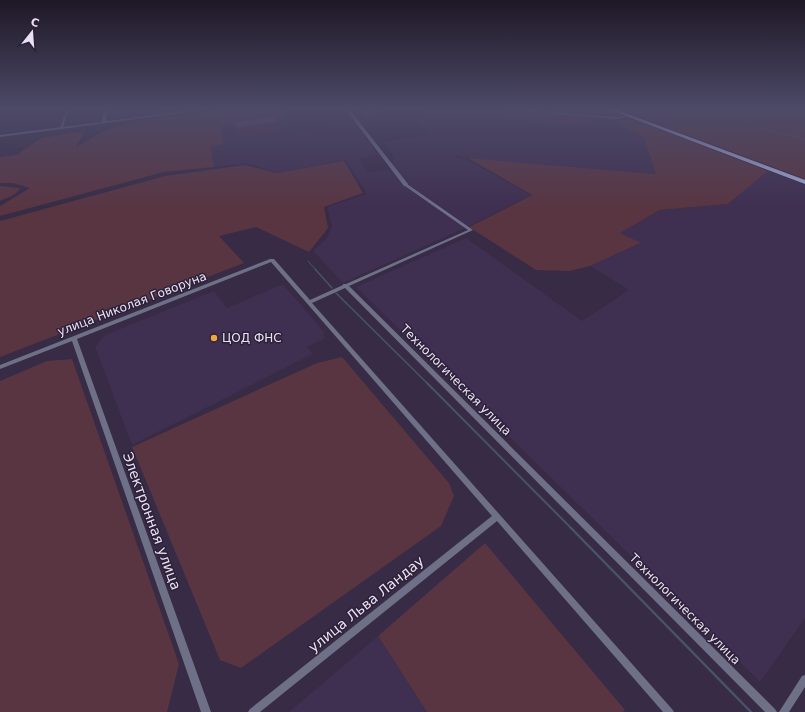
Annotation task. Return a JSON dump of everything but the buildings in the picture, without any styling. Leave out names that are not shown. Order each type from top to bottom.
[{"type":"main road","points":[[700,142],[805,182]]},
{"type":"street","points":[[373,142],[406,185],[472,230],[309,302],[669,712]]},
{"type":"street","name":"улица Николая Говоруна","points":[[0,367],[272,260],[309,302]]},
{"type":"street","name":"Технологическая улица","points":[[345,285],[772,712]]},
{"type":"street","name":"Электронная улица","points":[[74,338],[206,712]]},
{"type":"street","name":"улица Льва Ландау","points":[[253,712],[497,516]]},
{"type":"street","points":[[784,712],[805,678]]},
{"type":"shaded area","points":[[35,142],[78,142],[75,148],[85,142],[223,142],[223,144],[211,147],[214,167],[164,172],[0,216],[0,206],[30,188],[13,183],[0,183],[0,157],[17,155]]},
{"type":"shaded area","points":[[223,142],[368,142],[378,155],[359,158],[367,172],[390,169],[394,156],[383,142],[646,142],[657,174],[468,158],[456,155],[455,158],[465,159],[531,195],[463,229],[343,283],[313,251],[326,239],[332,227],[327,207],[367,194],[346,160],[278,173],[247,163],[214,167],[211,147],[223,144]]},
{"type":"shaded area","points":[[645,142],[693,142],[768,171],[728,204],[660,210],[620,233],[641,243],[590,266],[569,271],[536,270],[469,227],[532,195],[468,158],[656,174]]},
{"type":"shaded area","points":[[706,142],[805,142],[805,179]]},
{"type":"shaded area","points":[[344,161],[363,193],[324,207],[328,228],[309,252],[256,227],[219,236],[244,263],[0,357],[0,221],[165,176],[245,165],[277,173]]},
{"type":"shaded area","points":[[768,171],[805,185],[805,618],[760,682],[356,287],[466,238],[582,321],[629,290],[590,266],[640,244],[620,233],[660,210],[728,204]]},
{"type":"shaded area","points":[[0,186],[20,188],[13,195],[0,201]]},
{"type":"shaded area","points":[[283,284],[325,333],[323,334],[326,338],[307,347],[313,354],[132,445],[95,347],[105,335],[214,291],[227,308]]},
{"type":"shaded area","points":[[342,357],[449,483],[454,496],[441,526],[241,668],[220,660],[132,447],[317,363]]},
{"type":"shaded area","points":[[72,359],[179,664],[167,712],[0,712],[0,381],[47,361]]},
{"type":"shaded area","points":[[485,543],[625,710],[623,712],[427,712],[378,636]]},
{"type":"shaded area","points":[[378,636],[427,712],[289,712]]},
{"type":"waterway","points":[[308,261],[316,270]]},
{"type":"waterway","points":[[315,269],[332,288]]},
{"type":"waterway","points":[[336,293],[428,384]]},
{"type":"waterway","points":[[428,384],[572,529]]},
{"type":"waterway","points":[[571,528],[751,712]]},
{"type":"place","name":"ЦОД ФНС","points":[[214,338]]}]
